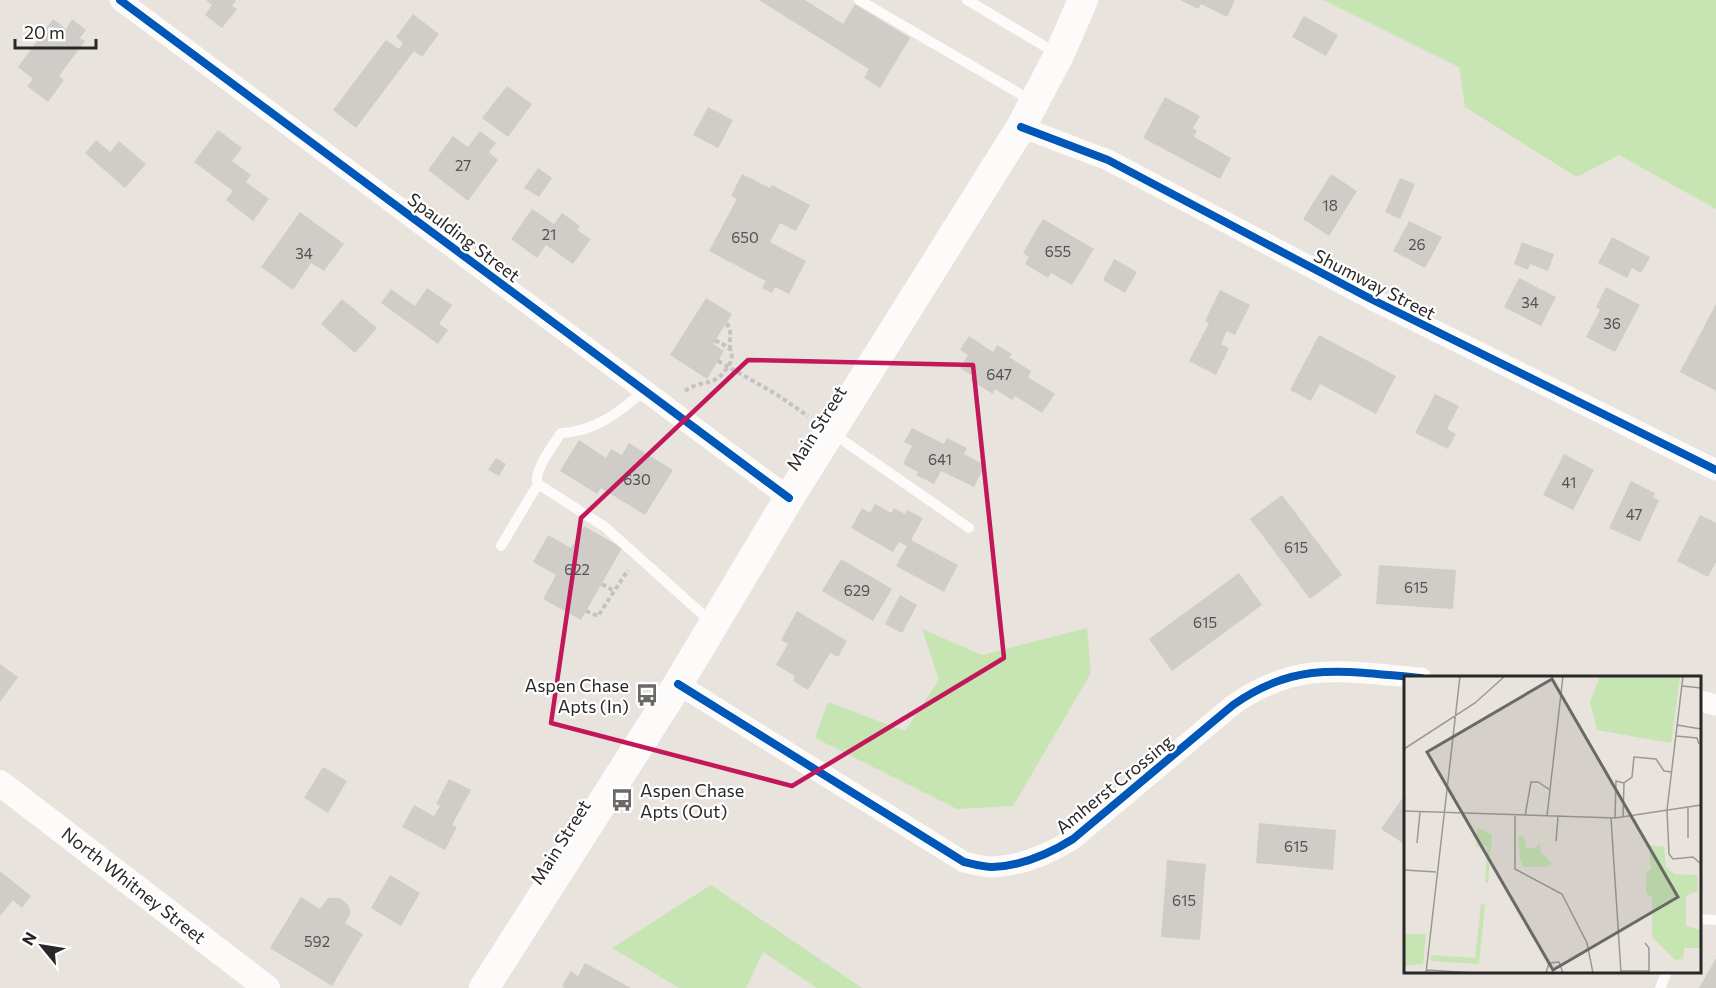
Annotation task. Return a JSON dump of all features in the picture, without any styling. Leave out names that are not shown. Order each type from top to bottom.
[{"type":"main road","name":"Main Street","points":[[484,988],[678,684],[789,498],[1028,115],[1059,55],[1083,0]]},
{"type":"street","name":"Spaulding Street","points":[[120,0],[789,498]]},
{"type":"street","name":"Shumway Street","points":[[1028,115],[1108,160],[1371,299],[1716,470]]},
{"type":"street","name":"Amherst Crossing","points":[[678,684],[964,862],[991,867],[1027,861],[1055,850],[1073,839],[1233,705],[1250,692],[1269,683],[1304,673],[1332,671],[1404,677]]},
{"type":"street","points":[[1701,701],[1716,705]]},
{"type":"street","name":"North Whitney Street","points":[[0,783],[267,988]]},
{"type":"lane","points":[[859,0],[1028,115]]},
{"type":"lane","points":[[967,0],[1059,55]]},
{"type":"lane","points":[[644,390],[628,405],[588,429],[561,433],[537,472],[536,478],[538,484],[605,527],[638,554],[714,624]]},
{"type":"lane","points":[[831,432],[969,528]]},
{"type":"lane","points":[[501,546],[538,484]]},
{"type":"lane","points":[[1701,919],[1716,920]]},
{"type":"lane","points":[[1660,988],[1667,973]]},
{"type":"path","points":[[665,405],[694,384],[715,381],[721,377],[731,361],[730,331],[727,323]]},
{"type":"path","points":[[715,340],[731,350]]},
{"type":"path","points":[[718,361],[776,394],[831,432]]},
{"type":"path","points":[[586,611],[598,616],[638,554]]},
{"type":"path","points":[[602,584],[614,591]]},
{"type":"highlighted area","points":[[748,360],[973,365],[1004,658],[792,786],[551,723],[581,518]]},
{"type":"green space","points":[[1323,0],[1716,0],[1716,209],[1619,155],[1577,177],[1465,107],[1459,67]]},
{"type":"green space","points":[[1087,628],[1091,673],[1013,806],[957,809],[815,738],[828,702],[905,731],[939,680],[922,629],[982,655]]},
{"type":"green space","points":[[711,885],[862,988],[817,988],[763,952],[746,988],[679,988],[612,948]]},
{"type":"building","points":[[206,0],[236,0],[232,6],[237,9],[222,28],[205,15],[212,5]]},
{"type":"building","points":[[759,0],[805,0],[843,24],[855,4],[910,38],[880,88],[864,78],[869,69]]},
{"type":"building","points":[[1180,0],[1235,0],[1227,17],[1201,4],[1198,9]]},
{"type":"building","points":[[413,14],[439,34],[422,57],[414,51],[356,128],[333,110],[386,40],[399,49],[403,43],[396,37]]},
{"type":"building","points":[[1304,16],[1338,35],[1326,56],[1292,37]]},
{"type":"building","points":[[53,19],[66,29],[72,19],[86,30],[80,38],[85,41],[59,76],[64,80],[48,102],[27,86],[33,79],[18,67]]},
{"type":"building","points":[[507,86],[532,104],[508,137],[482,118]]},
{"type":"building","points":[[1165,97],[1200,116],[1193,128],[1197,131],[1194,137],[1231,158],[1220,179],[1143,138]]},
{"type":"building","points":[[708,107],[733,120],[718,148],[693,135]]},
{"type":"building","points":[[218,130],[242,148],[232,161],[251,175],[246,182],[269,199],[253,221],[226,200],[233,191],[194,162]]},
{"type":"building","points":[[480,131],[496,143],[489,152],[498,160],[468,201],[428,170],[453,136],[468,147]]},
{"type":"building","points":[[96,140],[110,152],[119,141],[146,164],[125,188],[85,153]]},
{"type":"building","points":[[538,168],[552,178],[539,197],[524,188]]},
{"type":"building","points":[[742,174],[770,188],[772,185],[810,205],[796,231],[780,223],[770,242],[806,261],[789,294],[775,287],[772,293],[762,288],[766,281],[709,251],[737,199],[731,196]]},
{"type":"building","points":[[1331,174],[1357,191],[1329,236],[1303,219]]},
{"type":"building","points":[[1400,178],[1415,184],[1400,219],[1385,212]]},
{"type":"building","points":[[532,209],[554,224],[562,213],[580,226],[577,230],[591,239],[573,264],[546,245],[537,258],[511,239]]},
{"type":"building","points":[[300,212],[344,244],[324,271],[311,263],[293,290],[261,267]]},
{"type":"building","points":[[1043,219],[1094,249],[1072,285],[1051,273],[1048,278],[1025,264],[1029,257],[1023,253]]},
{"type":"building","points":[[1409,221],[1442,237],[1425,268],[1393,251]]},
{"type":"building","points":[[1612,237],[1650,257],[1641,273],[1632,268],[1627,278],[1598,263]]},
{"type":"building","points":[[1522,242],[1554,254],[1548,271],[1530,264],[1528,270],[1514,264]]},
{"type":"building","points":[[1114,259],[1137,272],[1125,293],[1103,280]]},
{"type":"building","points":[[1519,278],[1556,297],[1541,326],[1504,307]]},
{"type":"building","points":[[1606,287],[1640,305],[1615,352],[1586,337],[1600,310],[1596,307]]},
{"type":"building","points":[[427,288],[452,305],[439,324],[448,330],[438,344],[381,303],[391,289],[415,306]]},
{"type":"building","points":[[1220,290],[1250,305],[1235,335],[1227,331],[1221,344],[1229,348],[1216,375],[1189,361],[1209,323],[1205,321]]},
{"type":"building","points":[[706,298],[732,314],[713,344],[724,351],[707,379],[670,355]]},
{"type":"building","points":[[342,299],[377,328],[355,353],[321,324]]},
{"type":"building","points":[[1716,304],[1716,391],[1680,372]]},
{"type":"building","points":[[1319,335],[1396,376],[1376,414],[1320,384],[1311,401],[1290,390]]},
{"type":"building","points":[[969,336],[993,352],[997,345],[1012,354],[1009,357],[1031,371],[1028,377],[1055,394],[1042,413],[1015,396],[1012,400],[995,389],[993,394],[970,380],[973,376],[960,368],[968,355],[960,350]]},
{"type":"building","points":[[1435,394],[1459,406],[1447,429],[1456,434],[1448,449],[1415,433]]},
{"type":"building","points":[[912,428],[944,444],[947,438],[967,448],[964,454],[985,465],[974,487],[941,471],[934,484],[916,475],[918,472],[903,464],[912,446],[904,442]]},
{"type":"building","points":[[579,440],[606,458],[611,449],[622,455],[629,443],[673,470],[645,515],[601,488],[597,494],[560,471]]},
{"type":"building","points":[[1564,454],[1594,470],[1573,510],[1543,495]]},
{"type":"building","points":[[496,458],[506,464],[499,476],[488,470]]},
{"type":"building","points":[[1631,481],[1655,493],[1653,498],[1659,500],[1640,542],[1609,528]]},
{"type":"building","points":[[1282,495],[1342,575],[1310,599],[1250,519]]},
{"type":"building","points":[[875,504],[891,513],[894,508],[905,514],[907,510],[923,518],[911,540],[958,565],[944,592],[896,566],[907,546],[899,542],[893,552],[851,528],[862,508],[870,513]]},
{"type":"building","points":[[1700,515],[1716,523],[1716,562],[1708,577],[1677,561]]},
{"type":"building","points":[[584,526],[622,548],[581,620],[543,599],[556,575],[533,562],[548,535],[571,548]]},
{"type":"building","points":[[841,559],[892,589],[873,621],[822,591]]},
{"type":"building","points":[[1379,565],[1456,570],[1453,609],[1376,604]]},
{"type":"building","points":[[1239,573],[1262,605],[1172,671],[1149,639]]},
{"type":"building","points":[[900,595],[917,605],[902,633],[885,624]]},
{"type":"building","points":[[797,611],[847,641],[838,657],[830,653],[808,690],[793,681],[795,676],[776,665],[788,644],[781,640]]},
{"type":"building","points":[[0,664],[18,677],[0,702]]},
{"type":"building","points":[[323,767],[347,781],[328,813],[304,798]]},
{"type":"building","points":[[449,779],[471,790],[452,825],[457,827],[445,850],[402,827],[414,805],[434,816],[440,806],[436,804]]},
{"type":"building","points":[[1404,796],[1404,844],[1381,829]]},
{"type":"building","points":[[1259,823],[1336,830],[1333,870],[1256,863]]},
{"type":"building","points":[[1167,860],[1206,864],[1200,940],[1161,937]]},
{"type":"building","points":[[0,871],[31,896],[22,908],[13,900],[0,916]]},
{"type":"building","points":[[390,875],[420,893],[401,926],[371,908]]},
{"type":"building","points":[[301,897],[320,909],[328,898],[340,898],[350,910],[345,923],[363,934],[332,986],[270,948]]},
{"type":"building","points":[[1716,958],[1716,988],[1699,988]]},
{"type":"building","points":[[585,963],[631,988],[565,988],[562,986],[571,971],[578,976]]},
{"type":"cycle path","points":[[120,0],[789,498]]},
{"type":"cycle path","points":[[1021,127],[1108,160],[1371,299],[1716,470]]},
{"type":"cycle path","points":[[678,684],[964,862],[992,867],[1034,858],[1073,839],[1233,705],[1257,690],[1279,681],[1324,672],[1404,676]]},
{"type":"place","name":"Aspen Chase Apts (In)","points":[[647,695]]},
{"type":"place","name":"Aspen Chase Apts (Out)","points":[[622,800]]}]
